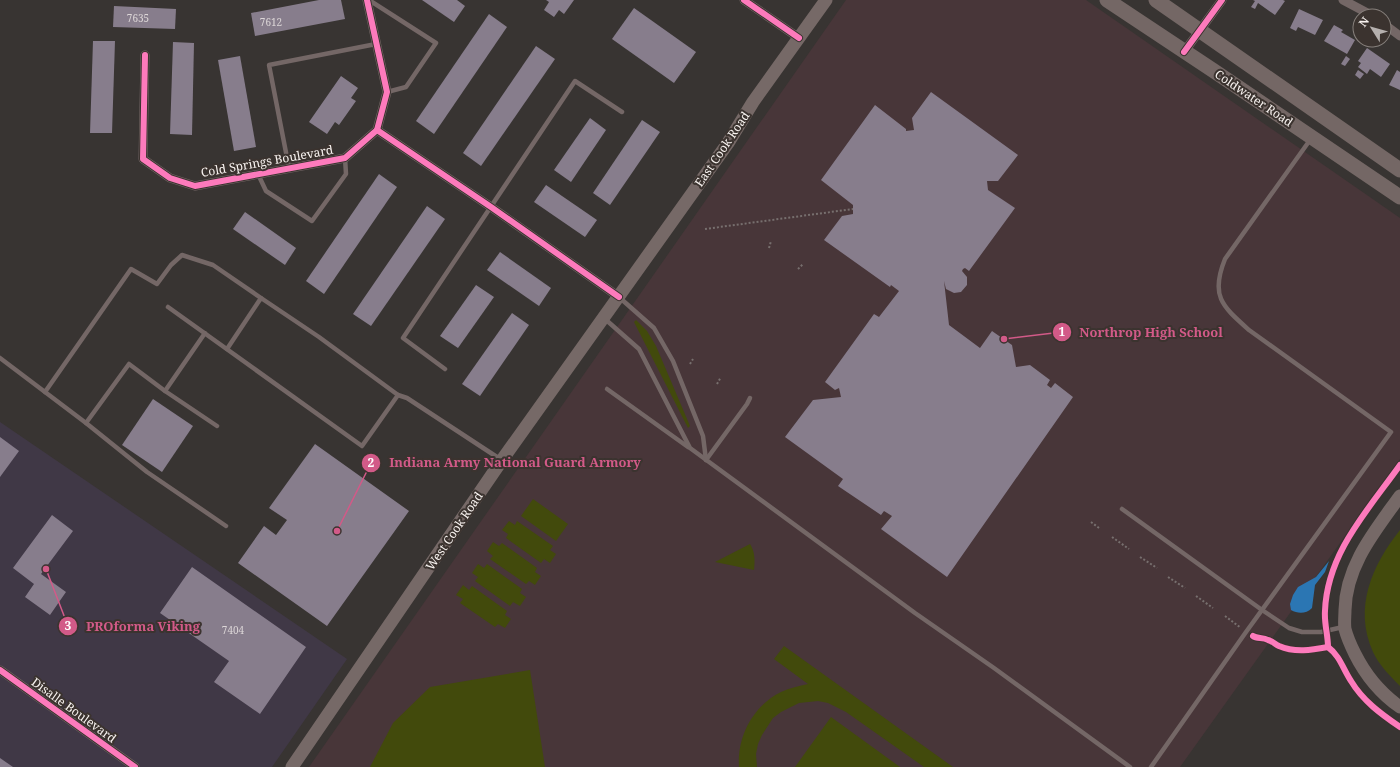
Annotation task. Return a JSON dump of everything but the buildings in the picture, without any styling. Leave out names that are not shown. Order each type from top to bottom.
[{"type":"main road","name":"East Cook Road","points":[[619,297],[728,143],[753,102],[826,0]]},
{"type":"main road","name":"Coldwater Road","points":[[1107,0],[1400,197]]},
{"type":"main road","name":"Coldwater Road","points":[[1156,0],[1400,170]]},
{"type":"main road","name":"West Cook Road","points":[[292,767],[502,460],[619,297]]},
{"type":"main road","points":[[1400,496],[1365,544],[1353,569],[1345,596],[1344,627],[1350,644],[1368,678],[1390,700],[1400,707]]},
{"type":"street","points":[[368,0],[387,92],[377,130],[491,207],[619,297]]},
{"type":"street","points":[[744,0],[799,38]]},
{"type":"street","points":[[1184,52],[1222,0]]},
{"type":"street","points":[[1343,0],[1358,8]]},
{"type":"street","name":"Cold Springs Boulevard","points":[[145,54],[143,159],[170,178],[194,186],[345,158],[377,130]]},
{"type":"street","name":"Disalle Boulevard","points":[[0,670],[135,767]]},
{"type":"lane","points":[[368,0],[436,43],[406,87],[387,92]]},
{"type":"lane","points":[[289,168],[269,65],[377,44]]},
{"type":"lane","points":[[445,369],[403,338],[575,81],[622,112]]},
{"type":"lane","points":[[1151,767],[1262,610],[1391,432],[1250,330],[1231,314],[1220,297],[1218,288],[1220,270],[1225,259],[1312,137]]},
{"type":"lane","points":[[258,174],[266,191],[312,221],[346,174],[345,158]]},
{"type":"lane","points":[[45,392],[130,269],[157,284],[171,265],[182,255],[213,265],[314,334],[398,395],[407,398],[502,460]]},
{"type":"lane","points":[[619,297],[654,328],[673,361],[703,436],[706,460]]},
{"type":"lane","points":[[227,349],[261,298]]},
{"type":"lane","points":[[168,307],[362,446],[398,395]]},
{"type":"lane","points":[[604,317],[639,349],[690,448]]},
{"type":"lane","points":[[165,391],[205,333]]},
{"type":"lane","points":[[0,358],[147,472],[226,526]]},
{"type":"lane","points":[[86,424],[129,364],[165,391],[217,426]]},
{"type":"lane","points":[[607,389],[1130,767]]},
{"type":"lane","points":[[706,460],[750,398]]},
{"type":"lane","points":[[1122,508],[1289,628],[1302,632],[1321,632],[1344,627]]},
{"type":"path","points":[[705,228],[853,209]]},
{"type":"path","points":[[769,248],[771,241]]},
{"type":"path","points":[[798,269],[803,264]]},
{"type":"path","points":[[690,364],[693,358]]},
{"type":"path","points":[[717,384],[721,377]]},
{"type":"path","points":[[1091,522],[1099,528]]},
{"type":"path","points":[[1112,537],[1129,549]]},
{"type":"path","points":[[1140,557],[1157,568]]},
{"type":"path","points":[[1168,576],[1185,588]]},
{"type":"path","points":[[1196,596],[1214,608]]},
{"type":"path","points":[[1225,616],[1242,628]]},
{"type":"shaded area","points":[[846,0],[1086,0],[1400,218],[1400,459],[1180,767],[309,767]]},
{"type":"shaded area","points":[[0,422],[347,659],[272,767],[0,767]]},
{"type":"green space","points":[[636,320],[647,331],[656,346],[690,426],[688,428],[634,322]]},
{"type":"green space","points":[[533,499],[568,524],[556,541],[521,516]]},
{"type":"green space","points":[[509,521],[515,525],[517,521],[553,546],[550,550],[556,554],[550,563],[544,559],[541,563],[506,538],[508,534],[502,530]]},
{"type":"green space","points":[[1400,530],[1400,686],[1375,657],[1367,636],[1365,603],[1368,588],[1374,572],[1390,543]]},
{"type":"green space","points":[[493,542],[499,546],[502,543],[537,568],[535,572],[541,576],[535,585],[529,581],[526,584],[490,559],[493,556],[487,551]]},
{"type":"green space","points":[[750,544],[754,556],[754,570],[715,562]]},
{"type":"green space","points":[[478,564],[484,568],[487,564],[522,589],[520,593],[526,597],[520,606],[513,602],[510,606],[475,581],[478,577],[472,573]]},
{"type":"green space","points":[[463,585],[469,590],[472,586],[507,611],[505,615],[511,619],[505,628],[498,624],[495,627],[460,603],[463,599],[456,595]]},
{"type":"green space","points":[[784,646],[953,767],[924,767],[846,712],[828,703],[818,701],[799,703],[773,718],[758,744],[756,754],[757,767],[739,767],[739,755],[744,733],[749,723],[762,705],[781,692],[808,684],[774,659]]},
{"type":"green space","points":[[530,670],[545,767],[370,767],[393,723],[430,687]]},
{"type":"green space","points":[[831,717],[900,767],[795,767]]},
{"type":"water","points":[[1329,561],[1325,572],[1315,585],[1312,608],[1302,613],[1291,610],[1290,604],[1298,587],[1316,577]]},
{"type":"cycle path","points":[[145,55],[143,159],[170,178],[195,186],[345,158],[377,130],[387,92],[367,0]]},
{"type":"cycle path","points":[[744,0],[799,38]]},
{"type":"cycle path","points":[[1184,52],[1222,0]]},
{"type":"cycle path","points":[[377,130],[491,207],[619,297]]},
{"type":"cycle path","points":[[1400,465],[1351,533],[1341,551],[1327,590],[1325,611],[1328,647],[1338,659],[1361,695],[1379,712],[1400,727]]},
{"type":"cycle path","points":[[1253,636],[1266,639],[1291,650],[1310,650],[1328,647]]},
{"type":"cycle path","points":[[0,670],[135,767]]},
{"type":"place","name":"Northrop High School","points":[[1004,339]]},
{"type":"place","name":"Indiana Army National Guard Armory","points":[[337,531]]},
{"type":"place","name":"PROforma Viking","points":[[46,569]]}]
